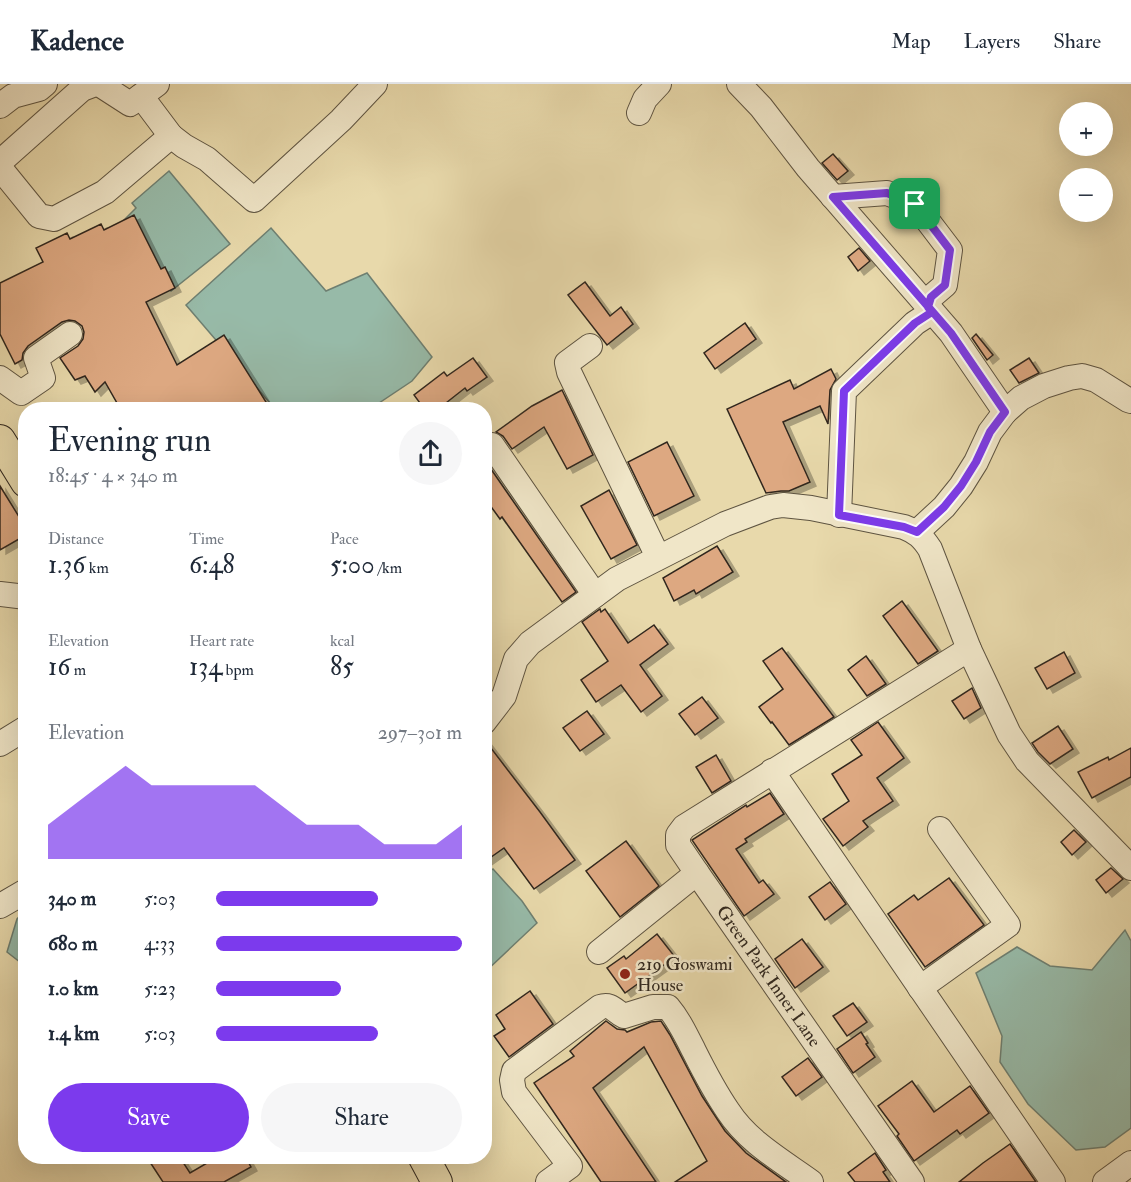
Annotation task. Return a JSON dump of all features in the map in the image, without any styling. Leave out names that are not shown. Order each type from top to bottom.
[{"type":"main road","points":[[0,440],[18,469]]},
{"type":"main road","points":[[427,1164],[437,1182]]},
{"type":"street","points":[[0,106],[13,96],[39,89],[45,84]]},
{"type":"street","points":[[0,162],[82,89],[95,84]]},
{"type":"street","points":[[99,84],[130,104],[149,90],[171,136],[207,159],[254,200],[341,120],[375,84]]},
{"type":"street","points":[[639,113],[645,99],[659,84]]},
{"type":"street","points":[[739,84],[761,107],[808,168],[951,333],[1005,412]]},
{"type":"street","points":[[0,168],[39,216],[54,219],[105,192],[171,136]]},
{"type":"street","points":[[833,197],[887,193],[915,204],[950,250],[945,285],[931,297],[930,309],[844,391],[839,515]]},
{"type":"street","points":[[0,378],[21,393],[43,378],[36,358],[70,334]]},
{"type":"street","points":[[590,346],[567,363],[569,372],[658,557]]},
{"type":"street","points":[[917,532],[944,507],[961,486],[976,462],[990,432],[1005,412],[1022,398],[1044,386],[1082,376],[1096,380],[1131,401]]},
{"type":"street","points":[[492,445],[595,595]]},
{"type":"street","points":[[492,712],[504,696],[516,659],[530,643],[617,579],[724,524],[783,504],[904,527],[917,532],[930,549],[969,649],[1009,734],[1027,761],[1131,868]]},
{"type":"street","points":[[0,594],[18,596]]},
{"type":"street","points":[[969,649],[772,771],[1053,1182]]},
{"type":"street","points":[[0,744],[18,733]]},
{"type":"street","name":"Green Park Inner Lane","points":[[772,771],[684,827],[678,835],[678,845],[912,1182]]},
{"type":"street","points":[[920,988],[1008,925],[940,830]]},
{"type":"street","points":[[599,952],[697,873]]},
{"type":"street","points":[[0,906],[18,896]]},
{"type":"street","points":[[548,1182],[576,1174],[514,1092],[512,1080],[514,1071],[600,1007],[606,1005],[624,1016],[653,1007],[668,1007],[677,1017],[727,1111],[761,1146],[811,1182]]},
{"type":"street","points":[[1105,1182],[1131,1163]]},
{"type":"shaded area","points":[[169,171],[230,244],[171,291],[117,227],[136,208],[132,203]]},
{"type":"shaded area","points":[[271,228],[326,291],[367,273],[432,357],[412,381],[380,402],[269,402],[186,305]]},
{"type":"shaded area","points":[[492,870],[522,901],[537,923],[492,965]]},
{"type":"shaded area","points":[[18,918],[18,961],[7,952]]},
{"type":"shaded area","points":[[1125,930],[1131,941],[1131,1128],[1105,1147],[1076,1150],[1028,1104],[1000,1062],[1002,1036],[976,973],[1017,947],[1050,966],[1092,970]]},
{"type":"building","points":[[833,154],[848,171],[837,180],[822,163]]},
{"type":"building","points":[[134,215],[161,269],[165,267],[175,288],[146,302],[177,365],[224,335],[266,402],[116,402],[105,382],[95,392],[85,376],[75,380],[60,358],[78,346],[83,339],[82,326],[69,320],[62,322],[28,346],[23,353],[22,360],[15,364],[0,334],[0,283],[43,262],[36,248],[67,233],[70,239],[101,224],[104,230]]},
{"type":"building","points":[[859,248],[870,261],[858,271],[848,257]]},
{"type":"building","points":[[585,282],[610,316],[621,307],[633,324],[607,345],[568,295]]},
{"type":"building","points":[[745,323],[756,339],[715,369],[704,353]]},
{"type":"building","points":[[976,334],[993,355],[987,360],[972,338]]},
{"type":"building","points":[[473,358],[487,377],[467,391],[465,388],[447,402],[419,402],[414,395],[444,372],[447,376]]},
{"type":"building","points":[[1029,358],[1039,373],[1019,383],[1010,370]]},
{"type":"building","points":[[831,369],[836,379],[830,390],[828,424],[820,406],[783,422],[810,482],[789,491],[766,493],[727,409],[790,380],[794,389]]},
{"type":"building","points":[[562,390],[593,455],[567,469],[544,427],[512,449],[503,436],[496,432],[532,406]]},
{"type":"building","points":[[667,442],[694,496],[654,516],[628,462]]},
{"type":"building","points":[[492,471],[576,592],[562,602],[502,517],[500,519],[492,508]]},
{"type":"building","points":[[0,486],[18,515],[18,540],[0,550]]},
{"type":"building","points":[[609,490],[637,545],[611,559],[581,506]]},
{"type":"building","points":[[717,546],[733,572],[696,594],[694,590],[674,601],[663,578]]},
{"type":"building","points":[[902,601],[938,651],[918,664],[883,616]]},
{"type":"building","points":[[600,609],[601,612],[605,609],[628,643],[654,625],[668,644],[640,665],[662,696],[641,712],[621,685],[596,702],[581,680],[608,661],[582,622]]},
{"type":"building","points":[[782,648],[834,717],[789,745],[759,707],[783,689],[763,661]]},
{"type":"building","points":[[1064,652],[1075,673],[1047,689],[1035,668]]},
{"type":"building","points":[[866,656],[886,684],[867,696],[848,670]]},
{"type":"building","points":[[972,688],[981,708],[964,719],[952,701]]},
{"type":"building","points":[[702,697],[718,718],[695,735],[679,714]]},
{"type":"building","points":[[587,711],[604,734],[580,751],[563,728]]},
{"type":"building","points":[[878,722],[904,758],[877,778],[893,801],[863,821],[868,827],[843,846],[823,819],[849,801],[832,774],[862,755],[851,740]]},
{"type":"building","points":[[1058,726],[1073,749],[1050,764],[1032,743]]},
{"type":"building","points":[[1131,748],[1131,777],[1092,798],[1078,772],[1108,757],[1109,760]]},
{"type":"building","points":[[492,749],[575,860],[534,889],[504,848],[492,856]]},
{"type":"building","points":[[716,755],[731,781],[712,793],[696,767]]},
{"type":"building","points":[[770,793],[784,814],[745,839],[747,842],[736,849],[759,883],[763,880],[774,894],[744,916],[692,840],[746,805],[747,807]]},
{"type":"building","points":[[1074,830],[1086,842],[1072,855],[1061,842]]},
{"type":"building","points":[[626,841],[659,886],[620,917],[586,871]]},
{"type":"building","points":[[1111,868],[1123,879],[1106,893],[1096,880]]},
{"type":"building","points":[[949,878],[984,925],[925,967],[888,914],[914,895],[918,900]]},
{"type":"building","points":[[830,882],[846,904],[825,920],[809,897]]},
{"type":"building","points":[[657,934],[675,957],[625,993],[607,968],[624,956],[626,959]]},
{"type":"building","points":[[802,939],[823,967],[795,988],[775,959]]},
{"type":"building","points":[[530,991],[553,1024],[509,1057],[494,1036],[505,1029],[496,1015]]},
{"type":"building","points":[[853,1003],[867,1022],[847,1036],[833,1016]]},
{"type":"building","points":[[606,1021],[617,1029],[627,1032],[651,1022],[661,1021],[702,1096],[725,1131],[746,1153],[786,1182],[675,1182],[707,1161],[644,1047],[593,1088],[656,1182],[601,1182],[534,1083],[574,1056],[570,1051]]},
{"type":"building","points":[[861,1032],[875,1057],[853,1073],[837,1049]]},
{"type":"building","points":[[808,1058],[822,1077],[796,1096],[782,1077]]},
{"type":"building","points":[[912,1081],[934,1112],[970,1086],[989,1113],[960,1134],[957,1130],[914,1161],[897,1136],[899,1134],[878,1106]]},
{"type":"building","points":[[1010,1144],[1036,1182],[959,1182],[983,1163]]},
{"type":"building","points":[[875,1153],[886,1170],[883,1172],[890,1182],[855,1182],[848,1173]]},
{"type":"building","points":[[151,1164],[184,1164],[190,1173],[205,1164],[249,1164],[251,1167],[224,1182],[163,1182]]},
{"type":"place","name":"219 Goswami House","points":[[625,974]]},
{"type":"route","points":[[915,204],[887,193],[833,197],[932,312],[951,333],[1005,412],[990,432],[976,462],[961,486],[944,507],[917,532],[904,527],[839,515],[844,391],[915,323],[932,312],[928,307],[931,297],[945,285],[950,250],[915,204]]}]
